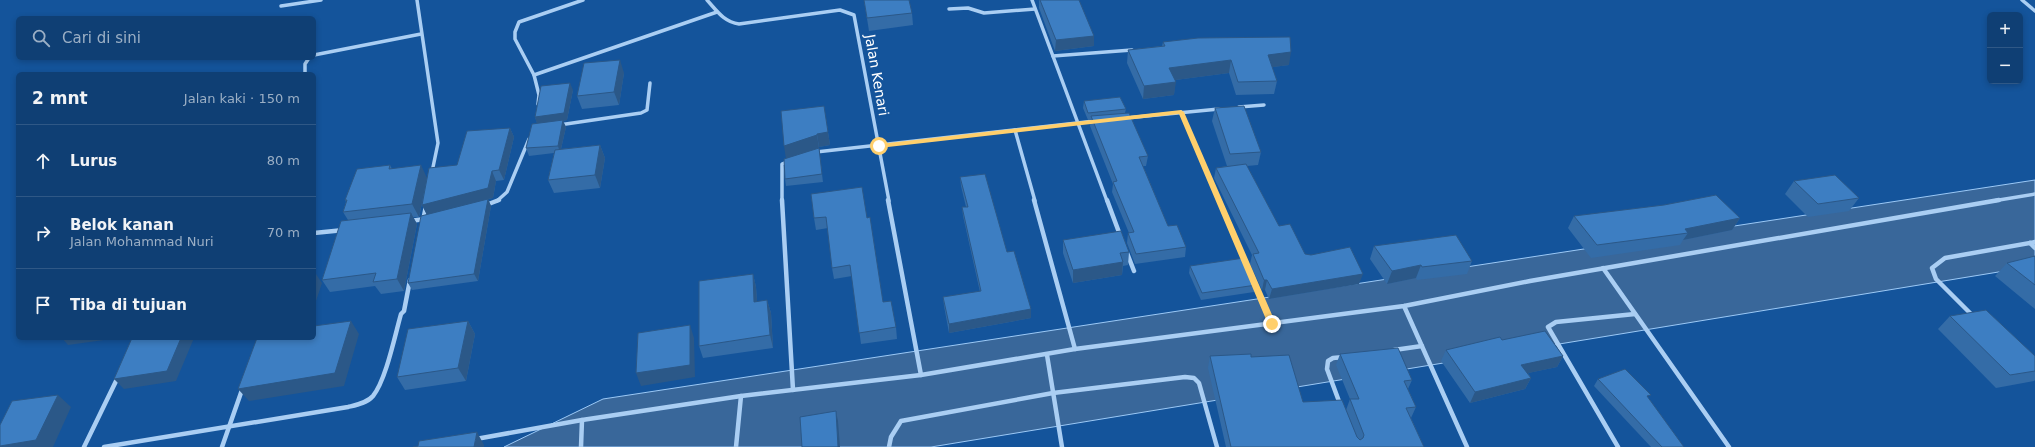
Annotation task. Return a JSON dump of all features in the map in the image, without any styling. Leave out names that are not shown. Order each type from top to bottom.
[{"type":"street","points":[[281,6],[321,0]]},
{"type":"street","points":[[417,0],[438,143],[432,174]]},
{"type":"street","points":[[538,109],[539,95],[534,75],[515,39],[514,32],[519,22],[583,0]]},
{"type":"street","points":[[534,75],[717,12],[707,0]]},
{"type":"street","points":[[1032,0],[1122,241]]},
{"type":"street","points":[[2022,0],[2035,11]]},
{"type":"street","points":[[949,9],[968,8],[984,13],[1035,9]]},
{"type":"street","name":"Jalan Kenari","points":[[717,12],[721,17],[733,24],[749,24],[840,10],[846,10],[854,14],[921,375]]},
{"type":"street","points":[[316,55],[421,34]]},
{"type":"street","points":[[1052,56],[1138,50]]},
{"type":"street","points":[[305,72],[305,64],[308,60]]},
{"type":"street","points":[[556,125],[641,113],[647,110],[650,83]]},
{"type":"street","points":[[1234,108],[1264,105]]},
{"type":"street","points":[[1117,119],[1226,108]]},
{"type":"street","points":[[1181,112],[1247,266]]},
{"type":"street","points":[[808,154],[1102,120]]},
{"type":"street","points":[[1015,130],[1076,348]]},
{"type":"street","points":[[481,207],[499,201],[508,192],[515,170],[532,133]]},
{"type":"street","points":[[793,390],[781,169],[782,164],[795,158]]},
{"type":"street","points":[[468,440],[582,420],[741,396],[921,375],[1047,356],[1076,348],[1404,306],[1603,268],[2035,194]]},
{"type":"street","points":[[422,227],[427,197]]},
{"type":"street","points":[[408,222],[430,218]]},
{"type":"street","points":[[316,233],[353,228]]},
{"type":"street","points":[[1980,323],[1936,279],[1932,268],[1935,264],[1945,258],[2035,242]]},
{"type":"street","points":[[2030,243],[2035,248]]},
{"type":"street","points":[[1125,249],[1134,271]]},
{"type":"street","points":[[1603,268],[1729,447]]},
{"type":"street","points":[[104,447],[348,407],[373,396],[384,370],[401,314],[404,311],[412,273]]},
{"type":"street","points":[[1253,280],[1272,324]]},
{"type":"street","points":[[1404,306],[1467,447]]},
{"type":"street","points":[[1618,447],[1548,327],[1556,322],[1634,314]]},
{"type":"street","points":[[1385,351],[1422,346]]},
{"type":"street","points":[[1047,356],[1062,447]]},
{"type":"street","points":[[1343,411],[1327,369],[1328,361],[1333,358],[1348,356]]},
{"type":"street","points":[[84,447],[120,372]]},
{"type":"street","points":[[889,447],[891,436],[901,421],[1053,393],[1177,378],[1194,378],[1199,382],[1217,447]]},
{"type":"street","points":[[222,447],[245,382]]},
{"type":"street","points":[[736,447],[741,396]]},
{"type":"street","points":[[581,445],[582,420]]},
{"type":"water","points":[[2035,180],[2035,266],[931,447],[504,447],[603,399]]},
{"type":"building","points":[[864,0],[909,0],[912,13],[867,18]]},
{"type":"building","points":[[1040,0],[1079,0],[1094,36],[1056,40]]},
{"type":"building","points":[[1290,37],[1291,52],[1268,55],[1277,81],[1238,82],[1231,60],[1169,68],[1176,82],[1144,86],[1128,50],[1165,46],[1163,42],[1198,38]]},
{"type":"building","points":[[620,60],[614,92],[577,96],[584,63]]},
{"type":"building","points":[[570,83],[564,113],[535,117],[541,86]]},
{"type":"building","points":[[1120,97],[1126,109],[1088,113],[1084,101]]},
{"type":"building","points":[[824,106],[828,132],[817,134],[784,146],[781,111]]},
{"type":"building","points":[[1244,106],[1261,152],[1230,154],[1215,108]]},
{"type":"building","points":[[1129,113],[1148,156],[1139,157],[1168,226],[1177,225],[1186,247],[1136,254],[1128,233],[1134,232],[1113,182],[1117,181],[1091,116]]},
{"type":"building","points":[[563,120],[558,146],[526,148],[532,124]]},
{"type":"building","points":[[510,128],[499,170],[492,171],[488,188],[422,205],[429,168],[457,165],[467,131]]},
{"type":"building","points":[[600,145],[595,175],[548,180],[555,150]]},
{"type":"building","points":[[819,148],[822,174],[785,179],[784,159]]},
{"type":"building","points":[[1246,164],[1279,226],[1290,224],[1305,254],[1311,255],[1350,247],[1363,274],[1272,289],[1267,280],[1264,280],[1253,254],[1259,253],[1216,168]]},
{"type":"building","points":[[390,165],[389,169],[421,165],[412,204],[343,212],[347,200],[345,200],[357,169]]},
{"type":"building","points":[[985,174],[1007,252],[1014,251],[1031,309],[949,324],[943,297],[981,291],[962,207],[968,207],[960,177]]},
{"type":"building","points":[[1835,175],[1859,198],[1818,204],[1794,181]]},
{"type":"building","points":[[862,187],[867,218],[870,217],[883,302],[891,301],[896,327],[859,333],[850,265],[832,268],[826,217],[814,218],[811,194]]},
{"type":"building","points":[[1716,195],[1740,218],[1685,229],[1688,233],[1597,245],[1574,216],[1664,205]]},
{"type":"building","points":[[488,199],[474,274],[408,283],[421,216]]},
{"type":"building","points":[[411,213],[397,279],[373,282],[376,273],[322,280],[341,221]]},
{"type":"building","points":[[1121,231],[1129,252],[1120,253],[1123,262],[1073,270],[1063,240]]},
{"type":"building","points":[[1456,235],[1472,261],[1422,267],[1421,265],[1392,271],[1374,246]]},
{"type":"building","points":[[2035,256],[2035,285],[2007,263]]},
{"type":"building","points":[[1244,258],[1256,285],[1202,293],[1190,266]]},
{"type":"building","points":[[753,274],[754,302],[767,300],[770,335],[699,346],[699,281]]},
{"type":"building","points":[[1986,310],[2035,356],[2035,371],[2010,375],[1950,316]]},
{"type":"building","points":[[351,321],[335,373],[238,389],[256,340],[316,340],[316,326]]},
{"type":"building","points":[[468,321],[458,368],[397,377],[408,329]]},
{"type":"building","points":[[690,325],[690,365],[636,373],[638,333]]},
{"type":"building","points":[[1545,331],[1563,356],[1521,365],[1531,378],[1475,392],[1446,350],[1500,337],[1502,340]]},
{"type":"building","points":[[131,340],[180,340],[167,371],[114,379]]},
{"type":"building","points":[[1398,348],[1412,380],[1404,381],[1416,407],[1406,408],[1424,447],[1231,447],[1210,356],[1251,354],[1251,357],[1289,355],[1303,402],[1342,400],[1357,437],[1360,440],[1364,435],[1350,399],[1359,399],[1340,354]]},
{"type":"building","points":[[1625,369],[1651,395],[1647,396],[1684,447],[1662,447],[1598,379]]},
{"type":"building","points":[[58,395],[36,440],[0,446],[0,425],[12,401]]},
{"type":"building","points":[[836,411],[838,447],[802,447],[800,417]]},
{"type":"building","points":[[477,432],[474,447],[413,447],[418,446],[419,441]]},
{"type":"route","points":[[879,146],[1181,112],[1272,324]]}]
